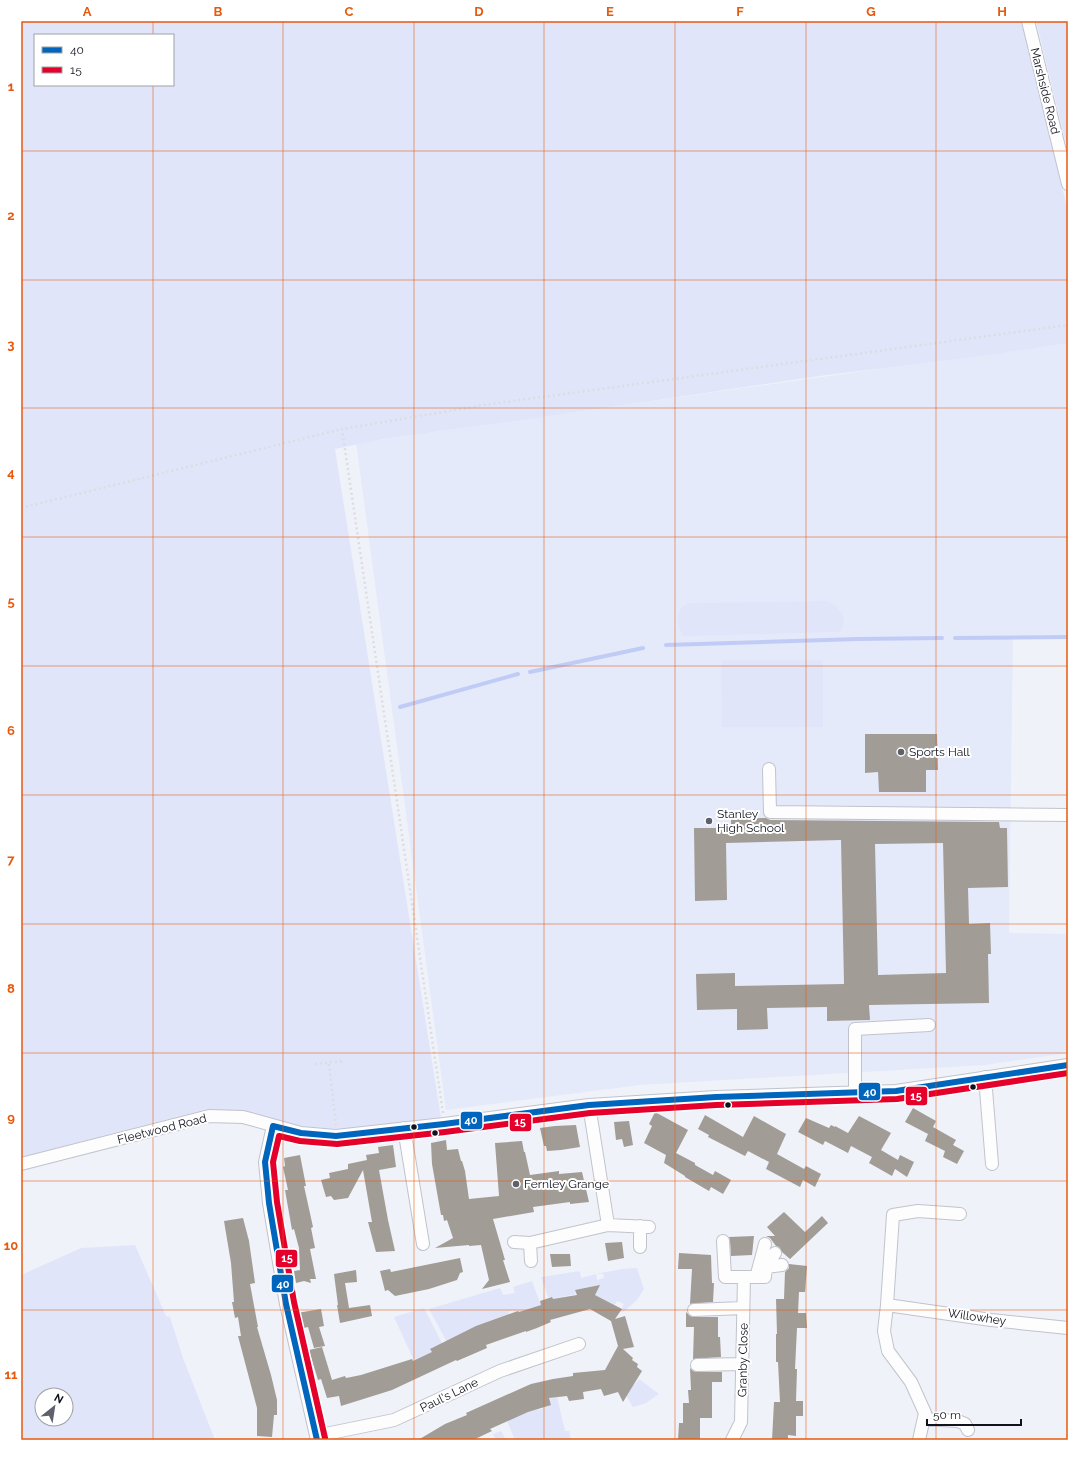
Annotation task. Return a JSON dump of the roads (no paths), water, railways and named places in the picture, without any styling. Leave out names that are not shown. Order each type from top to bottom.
[{"type":"street","name":"Marshside Road","points":[[1028,21],[1068,184]]},
{"type":"street","points":[[769,769],[770,812],[1068,815]]},
{"type":"street","points":[[855,1092],[854,1029],[929,1025]]},
{"type":"street","name":"Fleetwood Road","points":[[21,1164],[209,1116],[243,1117],[301,1133],[336,1136],[444,1124],[589,1105],[716,1097],[896,1091],[1068,1065]]},
{"type":"street","points":[[985,1077],[992,1164]]},
{"type":"street","points":[[589,1105],[608,1225]]},
{"type":"street","points":[[273,1126],[265,1162],[269,1203],[286,1304],[317,1438]]},
{"type":"street","points":[[404,1128],[423,1244]]},
{"type":"street","points":[[919,1440],[925,1413],[911,1382],[888,1351],[884,1331],[893,1215],[918,1211],[960,1214]]},
{"type":"street","points":[[514,1242],[530,1243],[608,1225],[645,1226],[640,1247]]},
{"type":"street","points":[[723,1241],[725,1277],[744,1278],[763,1274],[782,1265]]},
{"type":"street","points":[[530,1243],[531,1261]]},
{"type":"street","points":[[763,1274],[764,1244]]},
{"type":"street","points":[[763,1274],[776,1253]]},
{"type":"street","name":"Granby Close","points":[[732,1440],[741,1422],[744,1278]]},
{"type":"street","name":"Willowhey","points":[[887,1305],[991,1320],[1068,1328]]},
{"type":"street","points":[[694,1310],[744,1308]]},
{"type":"street","name":"Paul's Lane","points":[[317,1438],[394,1420],[500,1371],[579,1344]]},
{"type":"street","points":[[697,1365],[742,1364]]},
{"type":"street","points":[[924,1419],[958,1421],[965,1424],[968,1430]]},
{"type":"waterway","points":[[955,638],[1068,637]]},
{"type":"waterway","points":[[666,645],[942,638]]},
{"type":"waterway","points":[[530,672],[643,648]]},
{"type":"waterway","points":[[400,707],[518,674]]},
{"type":"place","name":"Sports Hall","points":[[901,752]]},
{"type":"place","name":"Stanley High School","points":[[709,821]]},
{"type":"place","name":"Fernley Grange","points":[[516,1184]]}]
